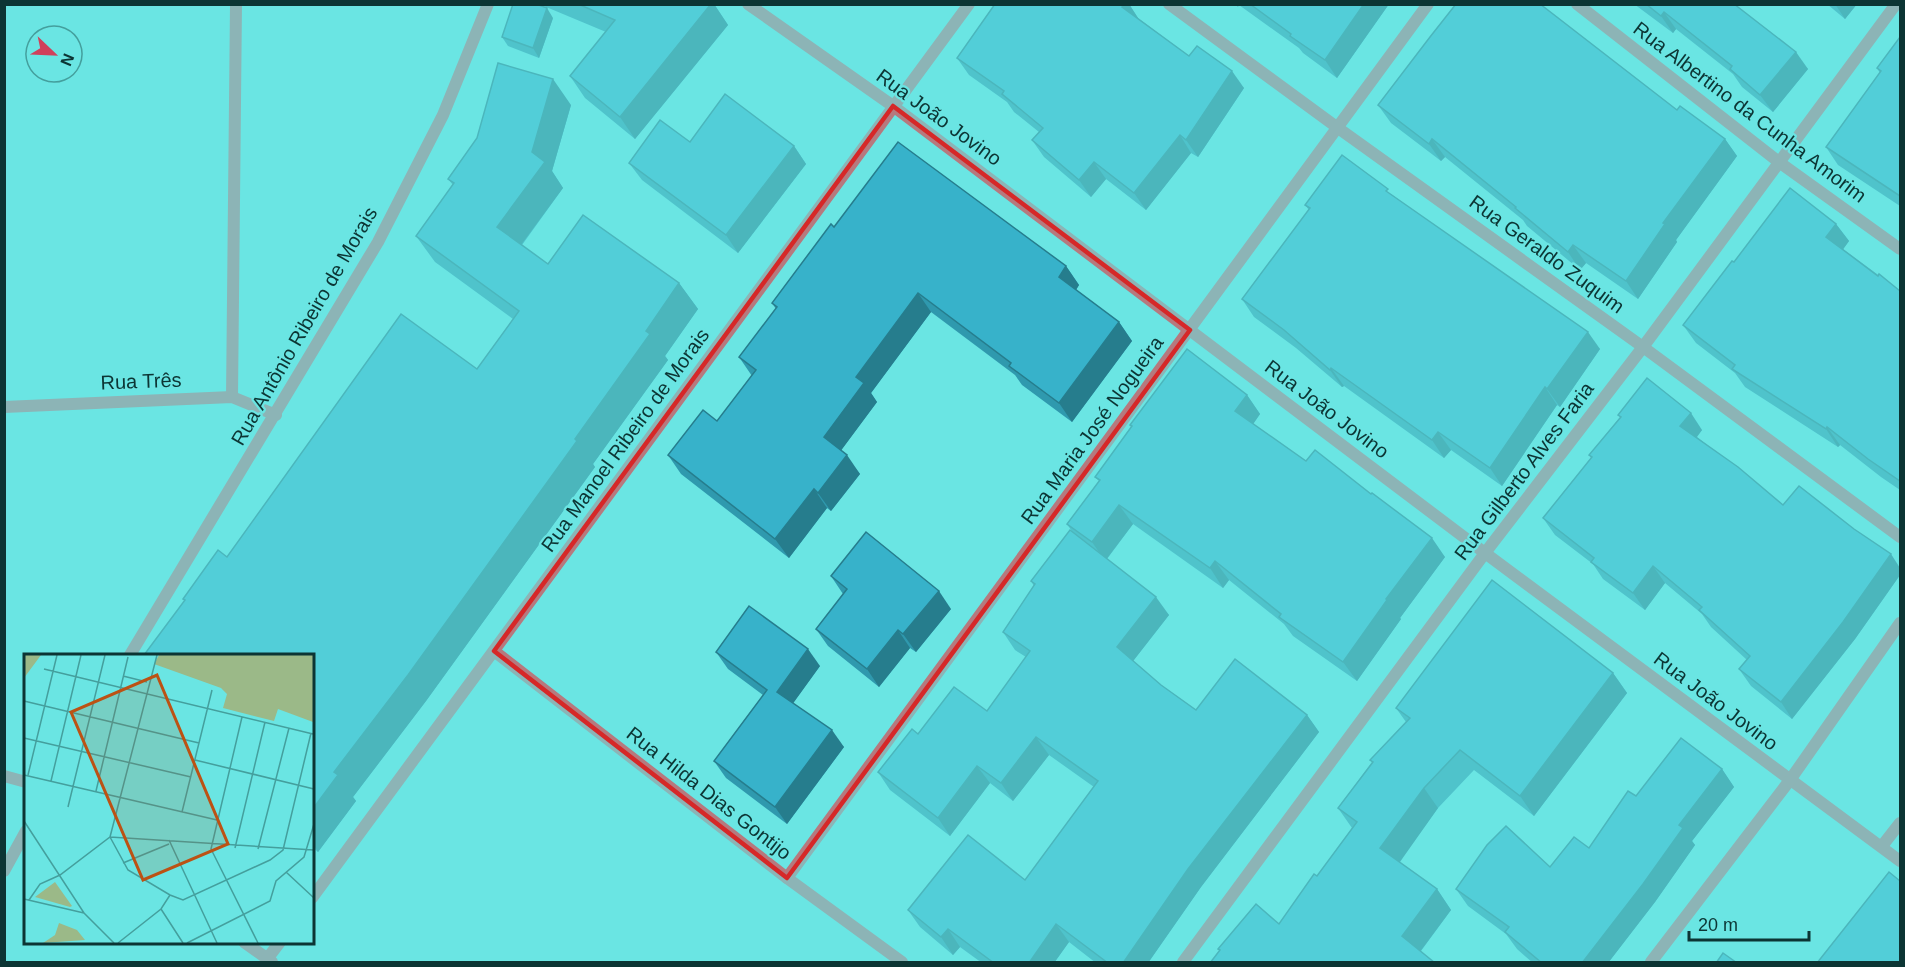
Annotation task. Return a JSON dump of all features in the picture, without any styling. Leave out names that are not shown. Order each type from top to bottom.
[{"type":"street","points":[[232,397],[236,4]]},
{"type":"street","name":"Rua Antônio Ribeiro de Morais","points":[[131,654],[378,242],[443,115],[488,4]]},
{"type":"street","name":"Rua João Jovino","points":[[748,4],[893,106],[1485,553],[1900,861]]},
{"type":"street","name":"Rua Manoel Ribeiro de Morais","points":[[314,895],[969,4]]},
{"type":"street","name":"Rua Geraldo Zuquim","points":[[1169,4],[1338,129],[1643,347],[1900,537]]},
{"type":"street","name":"Rua Maria José Nogueira","points":[[786,878],[1428,4]]},
{"type":"street","name":"Rua Albertino da Cunha Amorim","points":[[1577,4],[1779,162],[1900,249]]},
{"type":"street","name":"Rua Gilberto Alves Faria","points":[[1183,963],[1485,553],[1643,347],[1896,4]]},
{"type":"street","name":"Rua Três","points":[[4,407],[232,397],[276,415]]},
{"type":"street","points":[[1651,963],[1790,780],[1900,622]]},
{"type":"street","name":"Rua Hilda Dias Gontijo","points":[[494,651],[786,878],[902,963]]},
{"type":"street","points":[[4,776],[24,781]]},
{"type":"street","points":[[1882,846],[1900,823]]},
{"type":"street","points":[[4,871],[24,835]]},
{"type":"street","points":[[245,943],[269,961],[279,943]]},
{"type":"highlighted area","points":[[893,106],[1190,330],[787,878],[494,651]]},
{"type":"building","points":[[513,4],[536,4],[547,8],[533,48],[502,37]]},
{"type":"building","points":[[578,4],[711,4],[620,117],[570,76],[615,20]]},
{"type":"building","points":[[995,4],[1124,4],[1122,7],[1189,56],[1197,46],[1232,71],[1186,140],[1180,135],[1134,193],[1094,162],[1079,180],[1032,140],[1043,128],[1002,94],[1004,91],[957,58]]},
{"type":"building","points":[[1250,4],[1364,4],[1325,60]]},
{"type":"building","points":[[1456,4],[1540,4],[1677,110],[1680,106],[1725,139],[1663,223],[1665,224],[1626,281],[1573,245],[1568,252],[1432,139],[1429,144],[1378,105]]},
{"type":"building","points":[[1646,4],[1734,4],[1796,52],[1760,95],[1730,69],[1732,66],[1664,12],[1661,16]]},
{"type":"building","points":[[1900,37],[1900,196],[1826,147],[1881,71],[1877,68]]},
{"type":"building","points":[[498,63],[553,79],[532,152],[545,162],[497,227],[548,264],[583,215],[679,283],[646,331],[650,334],[575,439],[577,441],[408,675],[334,772],[338,775],[314,807],[314,654],[145,654],[185,600],[183,599],[218,550],[227,557],[401,314],[477,369],[519,311],[416,236],[454,183],[448,179],[477,138]]},
{"type":"building","points":[[725,94],[794,146],[726,235],[629,163],[660,120],[690,142]]},
{"type":"building","points":[[898,142],[1066,266],[1059,277],[1119,322],[1059,403],[1009,366],[1011,363],[918,293],[856,377],[864,383],[824,437],[847,455],[818,493],[814,489],[775,539],[668,455],[703,410],[717,421],[756,370],[739,357],[777,307],[772,303],[831,224],[834,227]]},
{"type":"building","points":[[1342,155],[1388,189],[1386,191],[1588,332],[1547,389],[1545,387],[1490,468],[1438,432],[1432,440],[1331,368],[1330,370],[1284,330],[1242,299],[1310,208],[1305,205]]},
{"type":"building","points":[[1790,188],[1836,224],[1826,237],[1900,291],[1900,481],[1827,427],[1826,429],[1732,369],[1735,365],[1683,325]]},
{"type":"building","points":[[1187,349],[1247,395],[1235,411],[1306,461],[1315,450],[1432,538],[1386,599],[1343,662],[1279,617],[1281,614],[1215,561],[1210,568],[1119,505],[1092,542],[1067,524],[1100,480],[1095,477],[1132,426],[1130,425]]},
{"type":"building","points":[[1647,378],[1691,413],[1680,426],[1738,467],[1783,505],[1799,486],[1854,529],[1891,554],[1843,622],[1781,702],[1739,669],[1750,656],[1699,610],[1702,607],[1653,566],[1633,593],[1591,562],[1594,558],[1543,518],[1592,457],[1589,455],[1621,417],[1618,415]]},
{"type":"building","points":[[1070,530],[1156,597],[1117,647],[1161,685],[1196,710],[1235,659],[1307,715],[1188,869],[1123,963],[1108,963],[1056,924],[1029,963],[994,963],[948,929],[941,937],[908,910],[968,835],[1025,880],[1098,781],[1036,737],[1001,783],[977,766],[938,818],[878,772],[912,729],[918,734],[954,687],[987,711],[1030,651],[1003,632],[1035,584],[1031,581]]},
{"type":"building","points":[[866,532],[939,591],[903,634],[898,630],[867,669],[816,629],[847,589],[831,576]]},
{"type":"building","points":[[1492,580],[1613,673],[1520,796],[1460,750],[1424,788],[1380,848],[1437,889],[1402,936],[1435,963],[1210,963],[1220,950],[1218,949],[1256,904],[1279,924],[1314,874],[1317,876],[1357,822],[1338,808],[1373,762],[1370,760],[1410,718],[1396,708]]},
{"type":"building","points":[[749,606],[808,649],[777,692],[832,730],[775,807],[714,761],[767,690],[716,652]]},
{"type":"building","points":[[1681,738],[1722,769],[1679,825],[1683,828],[1643,884],[1582,963],[1542,963],[1505,932],[1509,927],[1456,889],[1487,845],[1506,826],[1550,867],[1574,837],[1589,848],[1628,791],[1636,796]]},
{"type":"building","points":[[1889,872],[1900,881],[1900,963],[1817,963]]},
{"type":"building","points":[[1723,953],[1737,963],[1716,963]]}]
